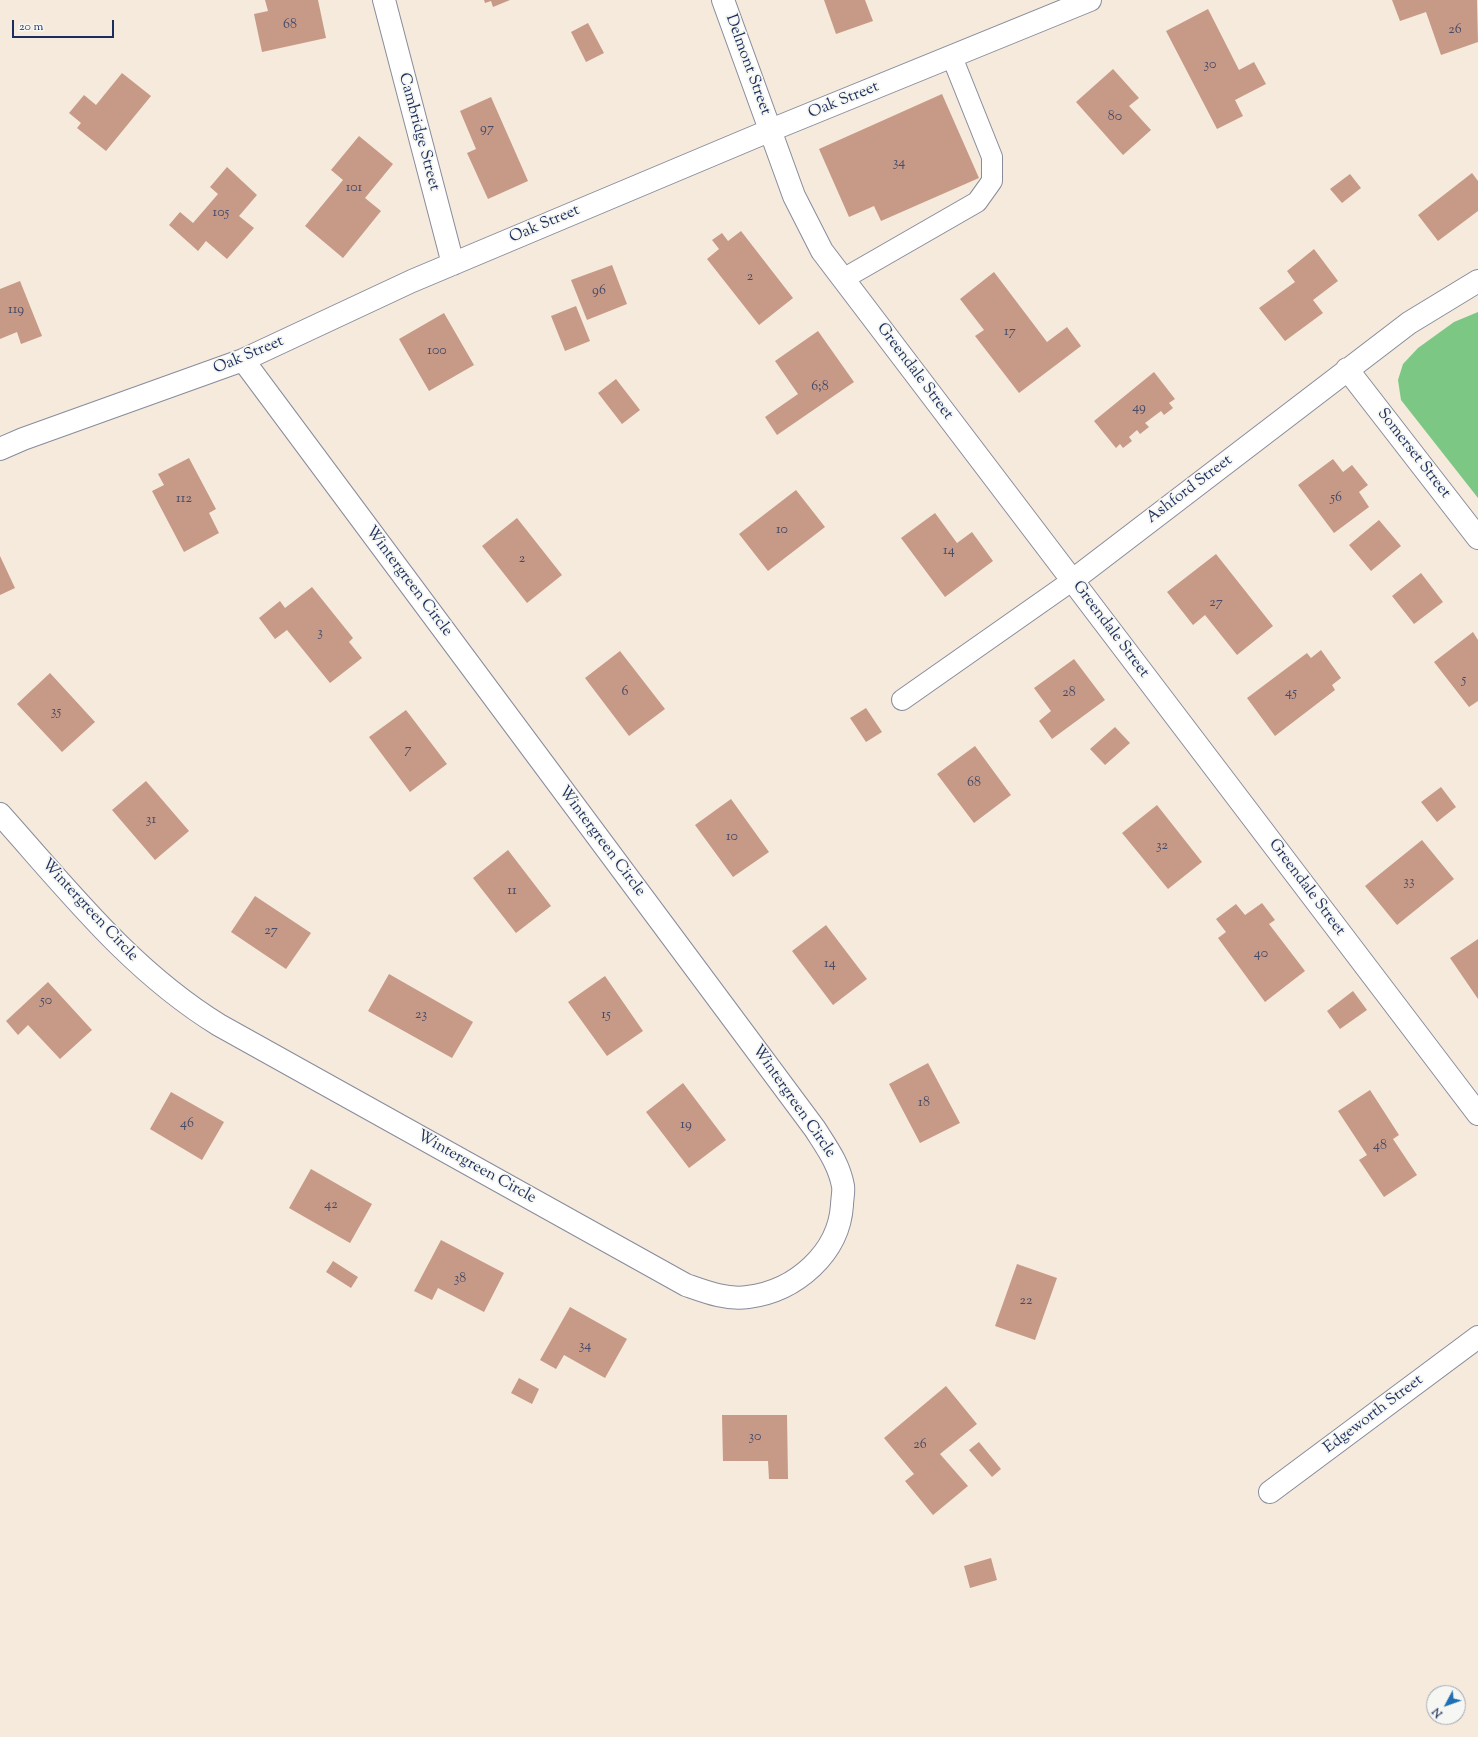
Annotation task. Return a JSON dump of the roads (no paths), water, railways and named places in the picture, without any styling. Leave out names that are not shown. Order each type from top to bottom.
[{"type":"street","name":"Cambridge Street","points":[[384,0],[453,264]]},
{"type":"street","name":"Delmont Street","points":[[723,0],[771,130]]},
{"type":"street","name":"Oak Street","points":[[0,449],[23,439],[243,360],[453,264],[771,130],[1086,1]]},
{"type":"street","name":"Greendale Street","points":[[771,130],[794,196],[822,251],[1478,1114]]},
{"type":"street","name":"Ashford Street","points":[[1073,580],[1408,323],[1478,281]]},
{"type":"street","name":"Wintergreen Circle","points":[[0,814],[113,940],[190,1007],[219,1025],[686,1285],[718,1296],[748,1297],[776,1289],[800,1276],[818,1261],[832,1242],[841,1218],[843,1188],[837,1163],[815,1129],[243,360]]},
{"type":"street","name":"Somerset Street","points":[[1347,369],[1478,538]]},
{"type":"street","name":"Edgeworth Street","points":[[1270,1492],[1478,1337]]},
{"type":"lane","points":[[843,279],[976,202],[992,182],[992,157],[952,57]]},
{"type":"lane","name":"Ashford Street","points":[[902,700],[1073,580]]}]
